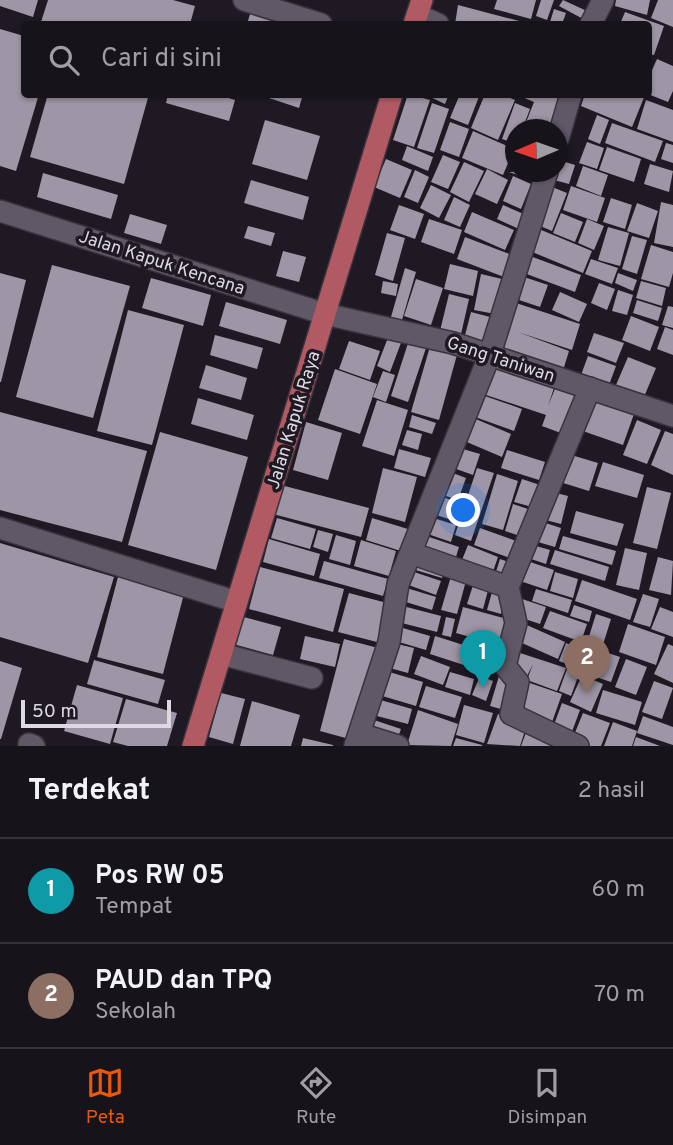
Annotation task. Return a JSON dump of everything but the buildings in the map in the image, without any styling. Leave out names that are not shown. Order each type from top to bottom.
[{"type":"main road","name":"Jalan Kapuk Raya","points":[[193,746],[392,98]]},
{"type":"street","points":[[244,0],[311,21]]},
{"type":"street","points":[[592,21],[603,0]]},
{"type":"street","points":[[564,119],[570,98]]},
{"type":"street","points":[[398,746],[357,740],[389,642],[398,584],[490,354],[544,182]]},
{"type":"street","name":"Jalan Kapuk Kencana","points":[[0,211],[325,314]]},
{"type":"street","name":"Gang Taniwan","points":[[325,314],[490,354],[673,415]]},
{"type":"street","points":[[578,746],[511,714],[518,682],[505,666],[516,623],[508,587],[590,388]]},
{"type":"street","points":[[0,528],[237,602]]},
{"type":"street","points":[[411,553],[508,587]]},
{"type":"street","points":[[221,654],[312,678]]},
{"type":"place","name":"Pos RW 05","points":[[483,688]]},
{"type":"place","name":"PAUD dan TPQ","points":[[587,693]]}]
